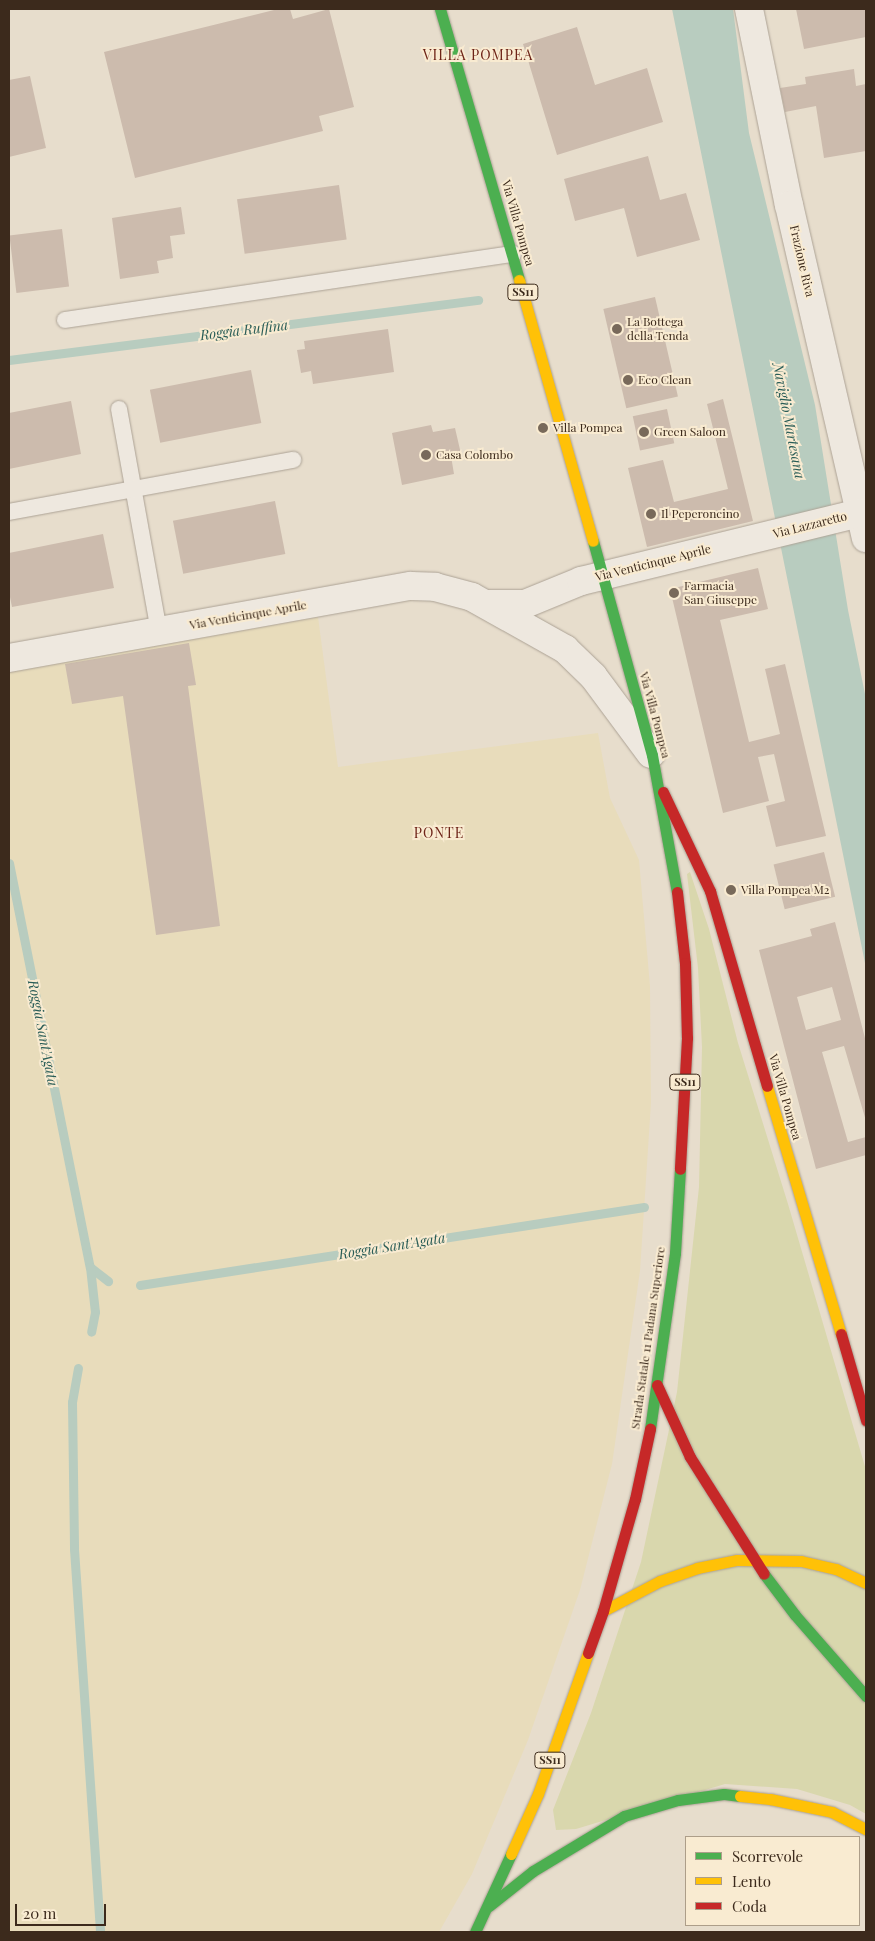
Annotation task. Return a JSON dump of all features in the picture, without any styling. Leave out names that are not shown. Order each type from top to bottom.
[{"type":"main road","name":"Via Villa Pompea","points":[[440,9],[513,254],[655,768],[710,891],[866,1420]]},
{"type":"main road","name":"Strada Statale 11 Padana Superiore","points":[[475,1932],[489,1906],[538,1794],[603,1611],[635,1499],[657,1385],[675,1253],[684,1127],[687,1038],[685,963],[680,907],[655,768]]},
{"type":"main road","points":[[657,1385],[690,1456],[754,1560],[796,1615],[866,1696]]},
{"type":"main road","points":[[603,1611],[644,1589],[678,1574],[737,1560],[801,1560],[836,1570],[866,1583]]},
{"type":"main road","points":[[489,1906],[534,1871],[624,1816],[678,1800],[724,1794],[770,1799],[832,1812],[866,1829]]},
{"type":"street","name":"Frazione Riva","points":[[749,9],[854,523]]},
{"type":"street","name":"Via Lazzaretto","points":[[775,534],[854,523]]},
{"type":"street","name":"Via Venticinque Aprile","points":[[486,604],[525,604],[581,581],[775,534]]},
{"type":"street","name":"Via Venticinque Aprile","points":[[9,658],[411,586],[453,590],[486,604],[545,636],[569,652],[593,676],[655,768]]},
{"type":"lane","points":[[65,320],[513,254]]},
{"type":"lane","points":[[119,409],[159,631]]},
{"type":"lane","points":[[9,512],[293,460]]},
{"type":"shaded area","points":[[318,617],[338,767],[598,733],[610,798],[639,860],[650,986],[651,1103],[640,1271],[612,1464],[580,1590],[528,1740],[472,1874],[439,1932],[9,1932],[9,671]]},
{"type":"shaded area","points":[[690,872],[709,929],[738,1043],[788,1204],[866,1470],[866,1814],[850,1805],[797,1789],[725,1784],[576,1829],[556,1830],[553,1810],[591,1713],[641,1562],[677,1392],[699,1187],[702,1047],[698,968],[687,874]]},
{"type":"water","name":"Naviglio Martesana","points":[[672,9],[733,9],[749,133],[815,405],[848,610],[866,699],[866,968]]},
{"type":"building","points":[[278,9],[290,9],[293,19],[329,9],[354,107],[319,116],[323,131],[135,178],[104,52]]},
{"type":"building","points":[[796,9],[866,9],[866,37],[804,49]]},
{"type":"building","points":[[577,27],[595,85],[647,68],[663,122],[557,155],[523,44]]},
{"type":"building","points":[[854,69],[856,86],[866,84],[866,151],[824,158],[816,106],[785,112],[780,88],[806,84],[805,77]]},
{"type":"building","points":[[30,76],[46,148],[9,157],[9,80]]},
{"type":"building","points":[[648,156],[660,200],[686,193],[700,240],[637,257],[624,208],[575,221],[564,179]]},
{"type":"building","points":[[339,185],[347,239],[245,254],[237,199]]},
{"type":"building","points":[[181,207],[185,234],[170,236],[173,258],[157,261],[159,273],[120,279],[112,218]]},
{"type":"building","points":[[62,229],[69,287],[16,293],[9,235]]},
{"type":"building","points":[[655,297],[678,396],[626,408],[603,309]]},
{"type":"building","points":[[388,329],[394,372],[313,384],[311,371],[301,373],[297,350],[305,349],[304,341]]},
{"type":"building","points":[[251,370],[261,423],[160,443],[150,390]]},
{"type":"building","points":[[723,399],[753,521],[647,547],[628,468],[663,460],[674,502],[728,489],[707,404]]},
{"type":"building","points":[[71,401],[81,454],[9,469],[9,413]]},
{"type":"building","points":[[667,409],[674,443],[640,451],[633,416]]},
{"type":"building","name":"Casa Colombo","points":[[431,425],[433,432],[455,428],[461,454],[451,456],[454,474],[402,485],[392,433]]},
{"type":"building","points":[[275,501],[285,554],[183,574],[173,521]]},
{"type":"building","points":[[103,534],[114,588],[12,607],[9,592],[9,553]]},
{"type":"building","points":[[758,568],[768,609],[720,620],[749,742],[780,734],[765,669],[785,664],[826,836],[776,847],[766,806],[785,801],[774,754],[758,757],[769,801],[723,813],[670,589]]},
{"type":"building","points":[[189,643],[196,685],[188,686],[220,926],[156,935],[123,696],[72,704],[65,664]]},
{"type":"building","points":[[824,852],[835,897],[785,909],[774,865]]},
{"type":"building","points":[[835,922],[866,1042],[866,1121],[844,1046],[822,1052],[848,1142],[866,1137],[866,1155],[816,1169],[759,950],[812,936],[810,929]],"holes":[[[832,987],[841,1020],[806,1030],[797,997]]]},
{"type":"waterway","name":"Roggia Ruffina","points":[[9,360],[478,300]]},
{"type":"waterway","name":"Roggia Sant'Agata","points":[[9,863],[90,1267],[108,1281]]},
{"type":"waterway","name":"Roggia Sant'Agata","points":[[140,1285],[644,1207]]},
{"type":"waterway","points":[[90,1267],[95,1312],[91,1332]]},
{"type":"waterway","points":[[78,1368],[72,1402],[74,1549],[100,1932]]},
{"type":"traffic: fast","points":[[440,9],[519,280]]},
{"type":"traffic: fast","points":[[593,541],[652,755],[677,892]]},
{"type":"traffic: fast","points":[[650,1429],[675,1253],[680,1169]]},
{"type":"traffic: fast","points":[[764,1574],[795,1615],[866,1696]]},
{"type":"traffic: fast","points":[[489,1906],[533,1871],[624,1816],[678,1800],[724,1794],[740,1796]]},
{"type":"traffic: fast","points":[[475,1932],[511,1854]]},
{"type":"traffic: slow","points":[[519,280],[593,541]]},
{"type":"traffic: slow","points":[[767,1086],[841,1334]]},
{"type":"traffic: slow","points":[[603,1611],[660,1581],[697,1568],[737,1560],[801,1561],[836,1569],[866,1583]]},
{"type":"traffic: slow","points":[[511,1854],[538,1794],[588,1653]]},
{"type":"traffic: slow","points":[[740,1796],[770,1799],[832,1812],[866,1829]]},
{"type":"traffic: jam","points":[[663,792],[710,891],[767,1086]]},
{"type":"traffic: jam","points":[[677,892],[685,963],[687,1038],[680,1169]]},
{"type":"traffic: jam","points":[[841,1334],[866,1420]]},
{"type":"traffic: jam","points":[[657,1385],[690,1457],[764,1574]]},
{"type":"traffic: jam","points":[[588,1653],[603,1611],[635,1499],[650,1429]]},
{"type":"place","name":"La Bottega della Tenda","points":[[617,329]]},
{"type":"place","name":"Eco Clean","points":[[628,380]]},
{"type":"place","name":"Villa Pompea","points":[[543,428]]},
{"type":"place","name":"Green Saloon","points":[[644,432]]},
{"type":"place","name":"Casa Colombo","points":[[426,455]]},
{"type":"place","name":"Il Peperoncino","points":[[651,514]]},
{"type":"place","name":"Farmacia San Giuseppe","points":[[674,593]]},
{"type":"place","name":"Villa Pompea M2","points":[[731,890]]},
{"type":"district","name":"VILLA POMPEA","points":[[478,55]]},
{"type":"district","name":"PONTE","points":[[439,833]]}]
